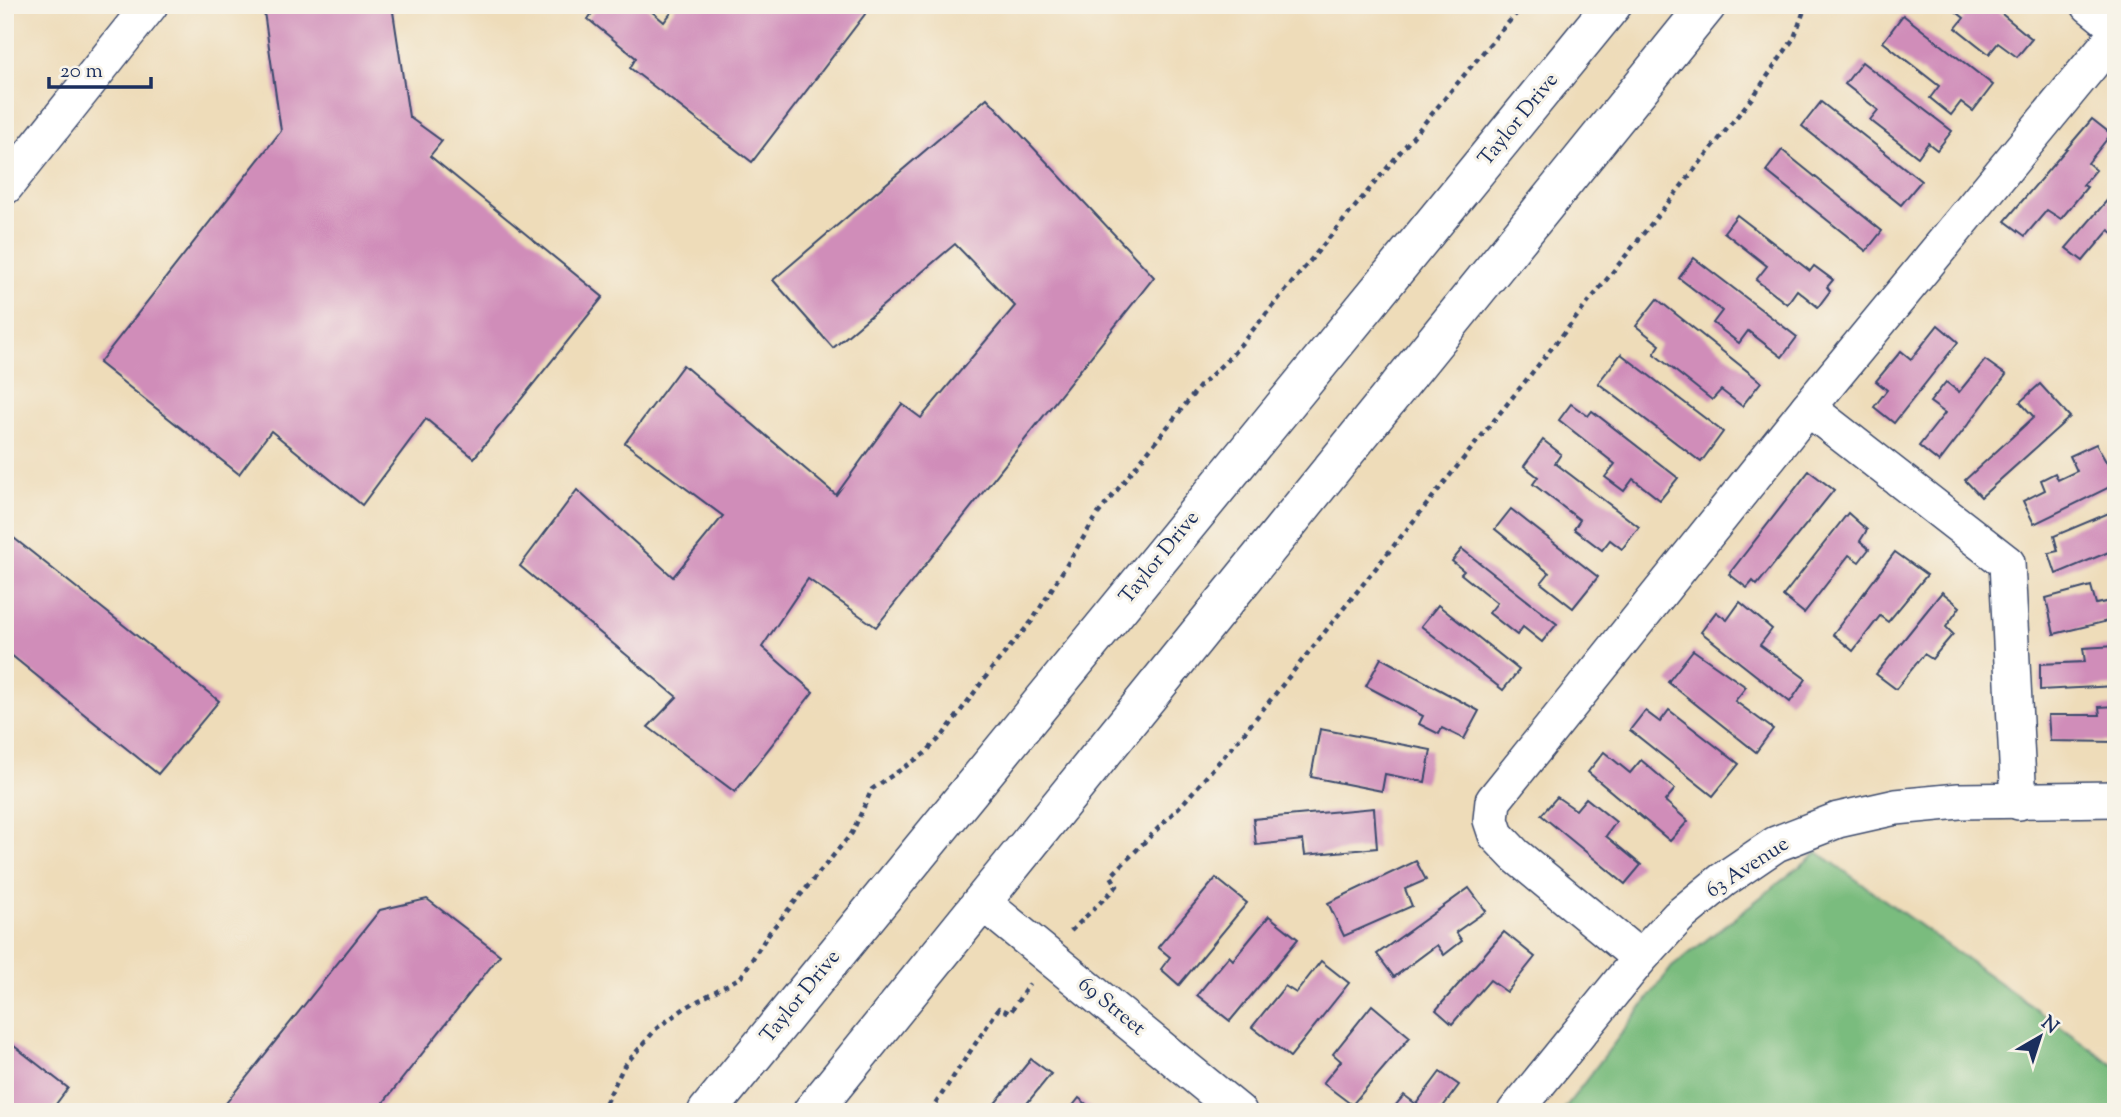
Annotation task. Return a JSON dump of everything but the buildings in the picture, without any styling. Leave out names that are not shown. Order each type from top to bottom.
[{"type":"main road","name":"Taylor Drive","points":[[707,1112],[1612,5]]},
{"type":"main road","points":[[812,1112],[1707,5]]},
{"type":"street","points":[[5,187],[150,5]]},
{"type":"street","points":[[2089,5],[2116,27]]},
{"type":"street","points":[[1640,958],[1515,855],[1496,835],[1491,820],[1493,801],[1808,408],[2116,34]]},
{"type":"street","points":[[1808,408],[2007,563],[2019,802]]},
{"type":"street","name":"63 Avenue","points":[[1515,1112],[1640,958],[1678,917],[1723,880],[1776,844],[1838,821],[1896,807],[1959,801],[2116,799]]},
{"type":"street","name":"69 Street","points":[[982,902],[1239,1112]]},
{"type":"path","points":[[601,1112],[624,1066],[657,1028],[741,977],[769,933],[852,833],[872,789],[924,754],[943,735],[993,667],[1032,621],[1098,514],[1200,386],[1231,355],[1524,5]]},
{"type":"path","points":[[1071,930],[1117,886],[1111,876],[1185,801],[1244,733],[1755,94],[1794,38],[1806,5]]},
{"type":"path","points":[[930,1112],[999,1009],[1010,1013],[1028,985]]},
{"type":"green space","points":[[1818,852],[2116,1067],[2116,1112],[1562,1112],[1672,967]]}]
